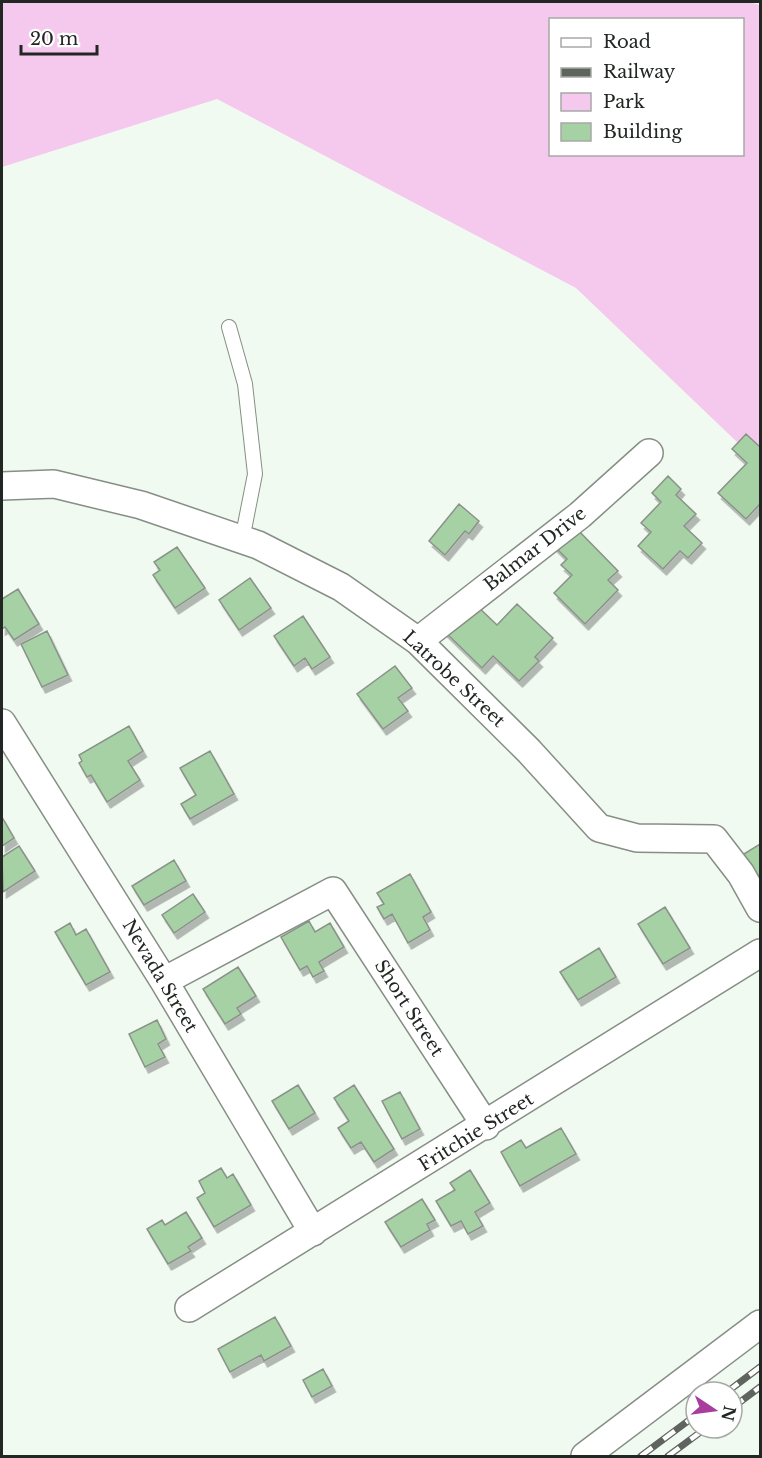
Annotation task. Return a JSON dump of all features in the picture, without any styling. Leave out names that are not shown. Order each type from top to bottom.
[{"type":"street","name":"Balmar Drive","points":[[418,641],[580,515],[650,453]]},
{"type":"street","name":"Latrobe Street","points":[[2,486],[54,484],[141,505],[258,545],[341,587],[418,641],[529,751],[599,828],[637,838],[714,839],[741,874],[760,908]]},
{"type":"street","name":"Nevada Street","points":[[2,723],[164,981],[313,1232]]},
{"type":"street","name":"Short Street","points":[[164,981],[333,891],[486,1126]]},
{"type":"street","name":"Fritchie Street","points":[[189,1308],[486,1126],[760,953]]},
{"type":"street","points":[[585,1456],[760,1324]]},
{"type":"lane","points":[[229,327],[245,384],[255,474],[242,540]]},
{"type":"green space","points":[[2,2],[749,2],[760,5],[760,464],[576,288],[217,99],[2,167]]},
{"type":"building","points":[[746,434],[760,447],[760,504],[746,519],[718,493],[747,463],[732,449]]},
{"type":"building","points":[[668,476],[681,489],[676,495],[696,514],[684,526],[702,543],[688,558],[680,551],[663,569],[638,546],[651,532],[641,523],[661,502],[652,493]]},
{"type":"building","points":[[459,504],[479,521],[469,534],[465,531],[445,555],[429,541]]},
{"type":"building","points":[[572,524],[618,571],[608,580],[618,590],[585,624],[554,593],[572,575],[561,565],[567,559],[552,544]]},
{"type":"building","points":[[177,547],[205,588],[175,608],[153,575],[160,570],[154,562]]},
{"type":"building","points":[[250,578],[271,608],[239,630],[219,600]]},
{"type":"building","points":[[18,589],[39,624],[14,640],[5,627],[2,629],[2,599]]},
{"type":"building","points":[[473,602],[497,625],[517,604],[553,638],[535,657],[539,661],[519,681],[493,656],[482,668],[444,631]]},
{"type":"building","points":[[303,616],[330,657],[312,669],[305,658],[294,666],[274,636]]},
{"type":"building","points":[[47,631],[68,675],[42,687],[21,644]]},
{"type":"building","points":[[395,666],[412,688],[398,698],[408,711],[383,729],[357,694]]},
{"type":"building","points":[[129,726],[143,751],[128,761],[140,780],[107,802],[91,775],[87,777],[79,763],[82,761],[79,755]]},
{"type":"building","points":[[210,751],[234,794],[190,819],[181,804],[196,795],[180,768]]},
{"type":"building","points":[[2,817],[14,838],[2,846]]},
{"type":"building","points":[[760,844],[760,888],[739,857]]},
{"type":"building","points":[[19,846],[35,871],[3,892],[2,857]]},
{"type":"building","points":[[174,860],[186,881],[144,905],[132,886]]},
{"type":"building","points":[[410,874],[431,912],[423,917],[430,930],[408,943],[392,914],[384,919],[377,907],[384,904],[377,893]]},
{"type":"building","points":[[193,894],[205,912],[174,933],[162,915]]},
{"type":"building","points":[[665,907],[690,948],[663,964],[638,924]]},
{"type":"building","points":[[309,921],[315,932],[330,923],[344,947],[319,962],[324,971],[313,977],[307,966],[300,970],[281,937]]},
{"type":"building","points":[[70,923],[76,935],[86,929],[110,972],[86,985],[55,932]]},
{"type":"building","points":[[599,948],[616,977],[578,1000],[560,972]]},
{"type":"building","points":[[238,967],[256,996],[237,1008],[241,1014],[225,1024],[203,989]]},
{"type":"building","points":[[157,1020],[166,1039],[158,1044],[165,1057],[145,1067],[129,1034]]},
{"type":"building","points":[[298,1085],[315,1113],[289,1129],[272,1101]]},
{"type":"building","points":[[354,1085],[394,1149],[374,1162],[361,1142],[351,1148],[338,1128],[349,1121],[334,1098]]},
{"type":"building","points":[[400,1092],[420,1129],[402,1139],[382,1101]]},
{"type":"building","points":[[561,1128],[576,1154],[520,1186],[501,1152],[521,1140],[526,1148]]},
{"type":"building","points":[[221,1168],[227,1178],[233,1174],[251,1205],[214,1227],[197,1198],[205,1193],[199,1181]]},
{"type":"building","points":[[470,1170],[490,1203],[475,1212],[483,1226],[468,1234],[461,1221],[451,1226],[436,1201],[455,1190],[450,1183]]},
{"type":"building","points":[[422,1199],[435,1220],[427,1224],[430,1230],[401,1247],[385,1222]]},
{"type":"building","points":[[186,1212],[202,1238],[188,1247],[191,1251],[168,1264],[147,1229],[162,1220],[165,1225]]},
{"type":"building","points":[[275,1317],[291,1346],[264,1361],[261,1355],[230,1372],[218,1349]]},
{"type":"building","points":[[323,1369],[332,1386],[312,1397],[303,1380]]},
{"type":"railway","points":[[743,1380],[760,1367]]},
{"type":"railway","points":[[744,1399],[760,1387]]},
{"type":"railway","points":[[641,1456],[684,1424]]},
{"type":"railway","points":[[668,1456],[690,1440]]}]
